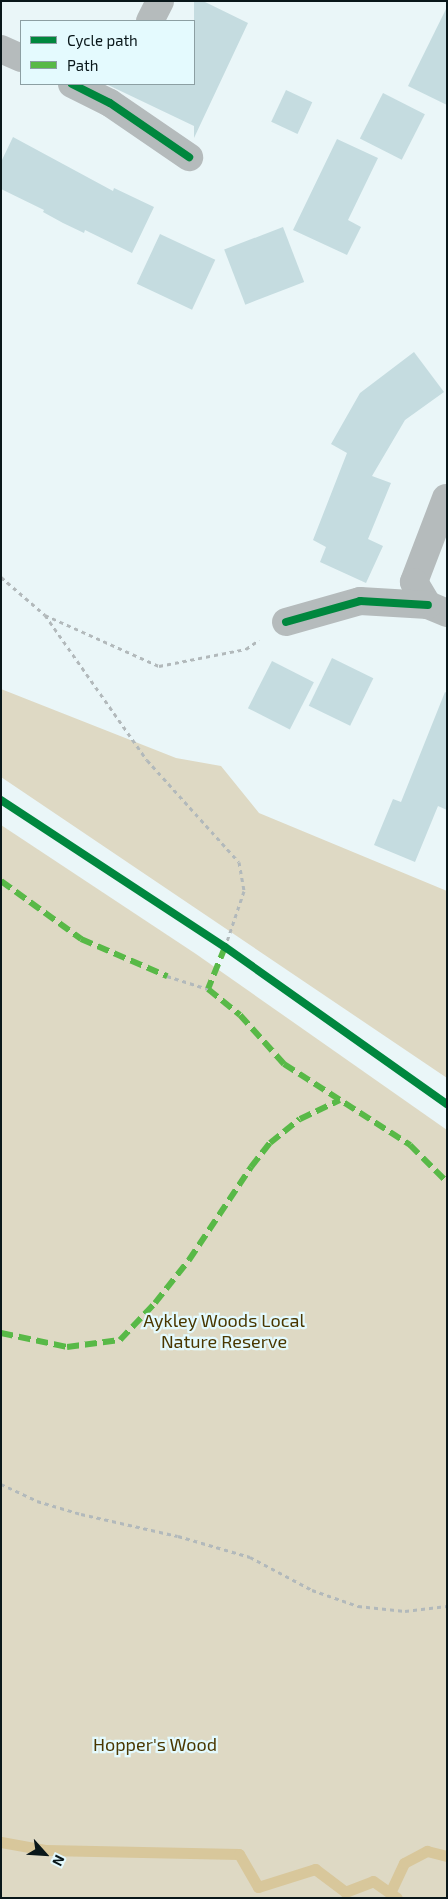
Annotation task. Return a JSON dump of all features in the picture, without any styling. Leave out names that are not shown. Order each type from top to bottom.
[{"type":"street","points":[[150,20],[160,1]]},
{"type":"street","points":[[1,49],[20,58]]},
{"type":"street","points":[[77,85],[115,93],[189,157]]},
{"type":"street","points":[[438,609],[414,582],[446,498]]},
{"type":"street","points":[[286,622],[360,601],[438,609]]},
{"type":"path","points":[[1,577],[45,615],[146,760],[239,862],[244,891],[225,947]]},
{"type":"path","points":[[45,615],[159,666],[246,649]]},
{"type":"path","points":[[217,942],[233,953]]},
{"type":"path","points":[[166,976],[208,989]]},
{"type":"path","points":[[1,1484],[37,1500],[81,1514],[178,1536],[250,1556],[312,1590],[358,1606],[405,1611],[447,1606]]},
{"type":"green space","points":[[1,689],[176,758],[221,766],[259,813],[447,891],[447,1078],[1,777]]},
{"type":"green space","name":"Aykley Woods Local Nature Reserve","points":[[1,825],[196,954],[447,1130],[447,1898],[1,1898]]},
{"type":"building","points":[[194,1],[203,1],[248,23],[194,138],[194,126],[108,85],[195,85]]},
{"type":"building","points":[[447,7],[447,105],[408,86]]},
{"type":"building","points":[[286,90],[312,102],[297,134],[271,122]]},
{"type":"building","points":[[383,93],[425,114],[402,160],[360,138]]},
{"type":"building","points":[[13,137],[113,191],[114,188],[154,207],[132,253],[85,230],[84,233],[63,223],[43,212],[44,210],[1,189],[1,162]]},
{"type":"building","points":[[337,139],[378,158],[348,220],[361,227],[347,255],[293,230]]},
{"type":"building","points":[[283,227],[304,282],[245,305],[224,250]]},
{"type":"building","points":[[160,234],[215,260],[192,310],[137,284]]},
{"type":"building","points":[[414,352],[444,392],[405,420],[372,476],[391,483],[368,539],[383,546],[366,583],[320,562],[326,547],[313,540],[347,453],[331,444],[360,393]]},
{"type":"building","points":[[332,658],[373,678],[350,726],[309,706]]},
{"type":"building","points":[[272,661],[314,682],[290,730],[248,708]]},
{"type":"building","points":[[445,692],[447,693],[447,810],[438,806],[415,862],[374,845],[393,799],[401,802]]},
{"type":"waterway","points":[[1,1842],[46,1850],[239,1854],[258,1887],[315,1869],[345,1892],[373,1881],[397,1898]]},
{"type":"waterway","points":[[390,1893],[404,1863],[427,1851],[447,1856]]},
{"type":"marked path","points":[[1,881],[81,939],[167,976]]},
{"type":"marked path","points":[[225,947],[208,989],[240,1015],[284,1064],[410,1145],[447,1182]]},
{"type":"marked path","points":[[1,1333],[67,1347],[120,1340],[155,1303],[189,1260],[251,1167],[270,1143],[300,1119],[340,1100]]},
{"type":"cycle path","points":[[74,85],[110,103],[189,157]]},
{"type":"cycle path","points":[[286,622],[360,601],[428,605]]},
{"type":"cycle path","points":[[1,800],[225,947],[447,1104]]},
{"type":"park label","name":"Hopper's Wood","points":[[155,1744]]}]
